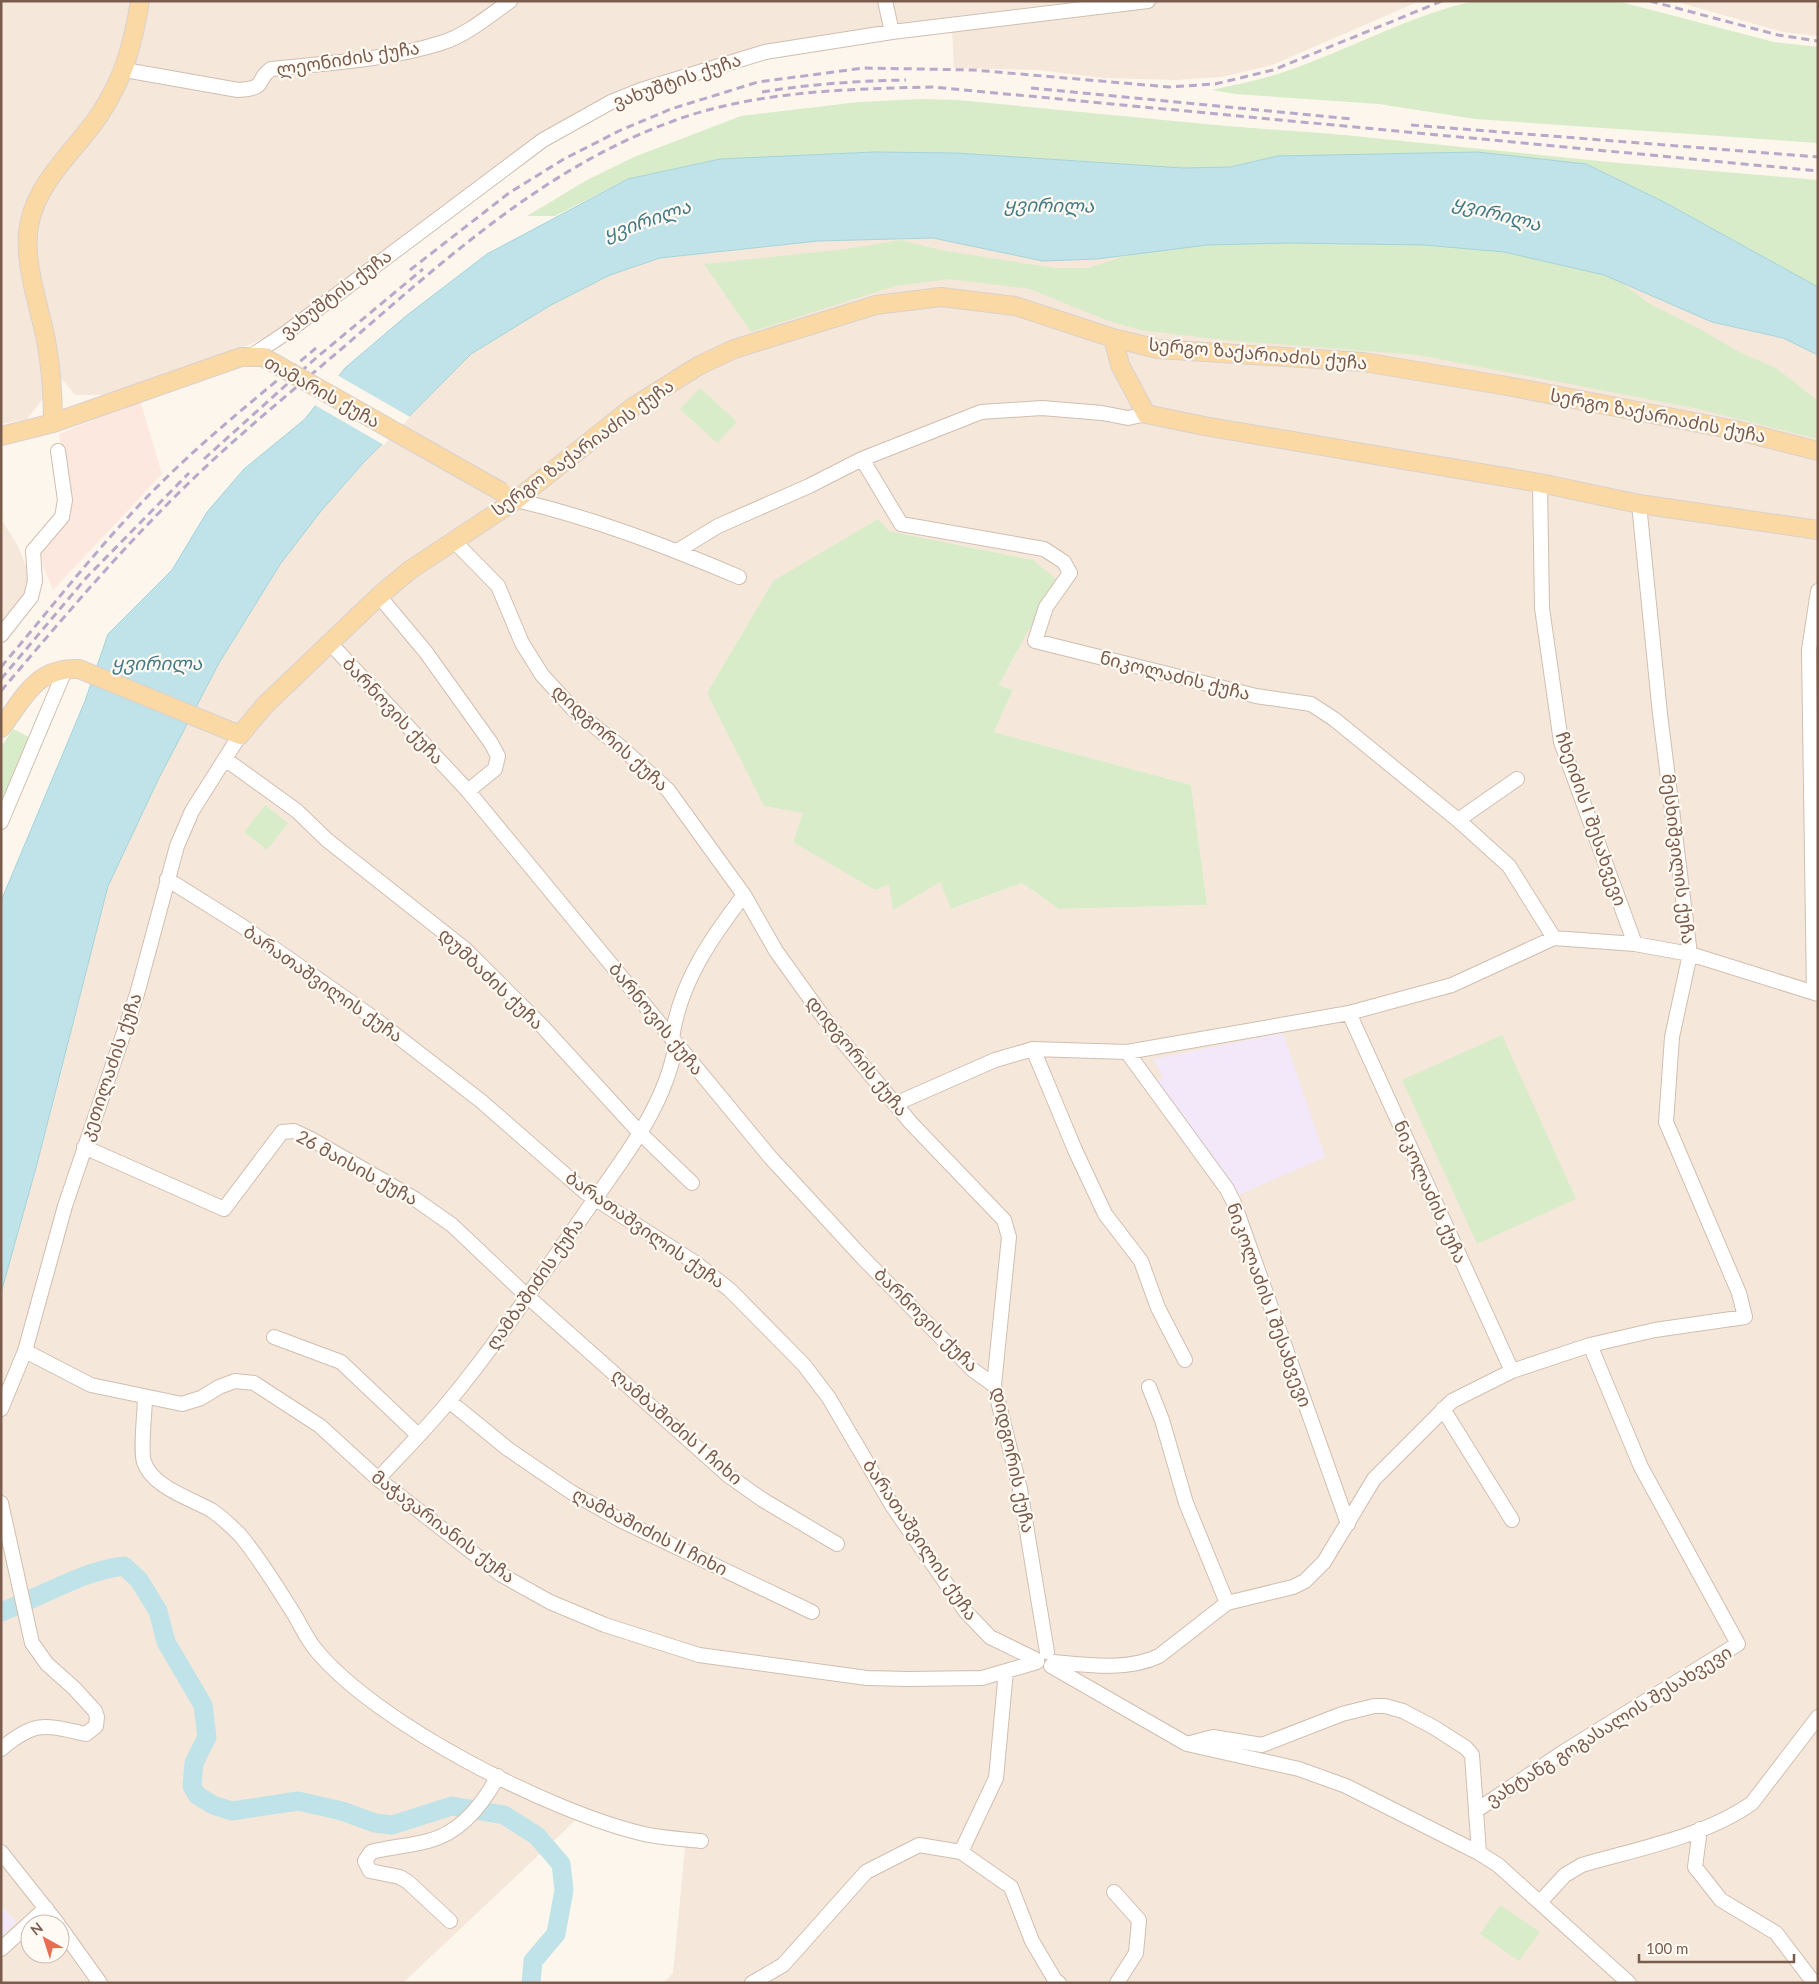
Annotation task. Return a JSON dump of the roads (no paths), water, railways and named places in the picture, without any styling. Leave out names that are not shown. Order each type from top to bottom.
[{"type":"main road","points":[[52,423],[53,394],[46,343],[29,257],[29,221],[35,205],[57,167],[100,114],[125,70],[134,36],[140,1]]},
{"type":"main road","name":"სერგო ზაქარიაძის ქუჩა","points":[[240,735],[265,705],[329,642],[410,570],[454,541],[509,496],[633,407],[698,366],[734,349],[876,305],[941,297],[1015,306],[1113,338],[1158,349],[1363,362],[1507,386],[1735,430],[1818,451]]},
{"type":"main road","points":[[1113,338],[1120,365],[1146,414],[1204,426],[1540,483],[1639,504],[1818,530]]},
{"type":"main road","name":"თამარის ქუჩა","points":[[1,436],[52,423],[241,357],[257,356],[509,496]]},
{"type":"main road","points":[[1,728],[38,679],[49,672],[73,668],[240,735]]},
{"type":"street","name":"ლეონიძის ქუჩა","points":[[125,70],[238,90],[252,89],[261,85],[267,72],[272,69],[386,56],[443,43],[463,33],[510,1]]},
{"type":"street","points":[[885,1],[892,32]]},
{"type":"street","name":"ვახუშტის ქუჩა","points":[[257,356],[529,149],[611,102],[641,90],[765,52],[892,32],[1148,1]]},
{"type":"street","points":[[678,551],[718,526],[810,486],[862,458],[981,412],[1042,408],[1102,413],[1128,418],[1146,414]]},
{"type":"street","points":[[1,635],[31,597],[36,581],[33,551],[62,517],[65,500],[58,451]]},
{"type":"street","name":"ნიკოლაძის ქუჩა","points":[[862,458],[901,524],[1044,549],[1064,562],[1070,573],[1046,607],[1035,641],[1256,696],[1312,704],[1334,719],[1458,820],[1509,866],[1554,938]]},
{"type":"street","name":"ჩხეიძის I შესახვევი","points":[[1540,483],[1542,608],[1561,742],[1635,944]]},
{"type":"street","points":[[509,496],[573,514],[678,551],[739,577]]},
{"type":"street","name":"მესხიშვილის ქუჩა","points":[[1590,1345],[1655,1330],[1745,1317],[1740,1293],[1666,1122],[1672,1037],[1690,954],[1660,714],[1639,504]]},
{"type":"street","name":"დიდგორის ქუჩა","points":[[454,541],[498,586],[522,643],[542,675],[574,710],[622,748],[668,790],[744,895],[776,951],[829,1025],[910,1123],[985,1198],[1004,1220],[1008,1228],[1009,1237],[994,1384],[1020,1489],[1045,1660]]},
{"type":"street","points":[[895,1104],[995,1060],[1033,1049],[1127,1052],[1349,1013],[1452,985],[1554,938],[1635,944],[1690,954],[1816,994],[1809,650],[1818,591]]},
{"type":"street","points":[[379,596],[425,651],[491,743],[498,756],[495,769],[468,791]]},
{"type":"street","name":"ბარნოვის ქუჩა","points":[[329,642],[468,791],[770,1157],[862,1257],[973,1370],[994,1384]]},
{"type":"street","points":[[1,822],[73,668]]},
{"type":"street","name":"კეთილაძის ქუჩა","points":[[1,1408],[25,1351],[65,1206],[137,994],[176,846],[192,811],[240,735]]},
{"type":"street","name":"დუმბაძის ქუჩა","points":[[225,758],[297,811],[327,840],[465,949],[542,1026],[639,1132],[692,1183]]},
{"type":"street","points":[[1458,820],[1517,779]]},
{"type":"street","name":"ბარათაშვილის ქუჩა","points":[[168,879],[242,926],[375,1018],[481,1101],[594,1199],[697,1264],[724,1284],[790,1350],[829,1398],[893,1507],[966,1612],[990,1637],[1045,1660],[1187,1744],[1299,1769],[1346,1786],[1479,1853],[1498,1865],[1629,1983]]},
{"type":"street","name":"ღამბაშიძის ქუჩა","points":[[378,1479],[449,1401],[527,1296],[639,1132],[662,1091],[673,1060],[674,1025],[693,970],[744,895]]},
{"type":"street","name":"ნიკოლაძის ქუჩა","points":[[1349,1013],[1512,1371]]},
{"type":"street","points":[[1033,1049],[1075,1150],[1105,1214],[1141,1261],[1158,1308],[1185,1360]]},
{"type":"street","name":"ნიკოლაძის I შესახვევი","points":[[1127,1052],[1227,1189],[1234,1203],[1348,1524]]},
{"type":"street","name":"26 მაისის ქუჩა","points":[[84,1147],[224,1209],[282,1132],[294,1131],[361,1168],[437,1214],[527,1296]]},
{"type":"street","name":"ღამბაშიძის I ჩიხი","points":[[527,1296],[729,1476],[763,1500],[837,1544]]},
{"type":"street","points":[[274,1336],[341,1362],[418,1435]]},
{"type":"street","points":[[1045,1660],[1100,1665],[1150,1661],[1227,1603],[1293,1587],[1305,1581],[1324,1562],[1374,1480],[1443,1409],[1464,1394],[1512,1371],[1590,1345]]},
{"type":"street","name":"ვახტანგ გოგასალის შესახვევი","points":[[1477,1810],[1565,1751],[1738,1644],[1642,1467],[1590,1345]]},
{"type":"street","name":"მაჭავარიანის ქუჩა","points":[[25,1351],[91,1385],[182,1404],[202,1398],[219,1387],[235,1381],[254,1383],[320,1426],[378,1479],[500,1574],[550,1602],[606,1625],[699,1655],[867,1678],[982,1678],[1045,1660]]},
{"type":"street","points":[[1149,1387],[1162,1420],[1189,1512],[1227,1603]]},
{"type":"street","points":[[145,1397],[143,1457],[146,1467],[167,1487],[186,1500],[211,1510],[236,1532],[268,1574],[317,1652],[379,1706],[437,1744],[498,1776],[576,1812],[644,1834],[700,1841]]},
{"type":"street","name":"ღამბაშიძის II ჩიხი","points":[[449,1401],[508,1449],[571,1492],[622,1522],[812,1612]]},
{"type":"street","points":[[1443,1409],[1512,1520]]},
{"type":"street","points":[[1,1503],[32,1643],[47,1664],[95,1711],[97,1717],[96,1726],[86,1734],[50,1726],[33,1727],[18,1735],[1,1749]]},
{"type":"street","points":[[961,1852],[996,1778],[1006,1671]]},
{"type":"street","name":"ვახტანგ გოგასალის შესახვევი","points":[[1187,1744],[1213,1737],[1262,1745],[1342,1714],[1374,1706],[1393,1707],[1443,1733],[1470,1751],[1474,1759],[1479,1853]]},
{"type":"street","points":[[1540,1902],[1565,1875],[1582,1865],[1700,1830],[1752,1803],[1818,1717]]},
{"type":"street","points":[[450,1921],[408,1882],[370,1870],[365,1861],[371,1852],[439,1838],[469,1817],[498,1776]]},
{"type":"street","points":[[1700,1830],[1695,1867],[1721,1900],[1776,1933],[1814,1983]]},
{"type":"street","points":[[752,1983],[783,1965],[866,1872],[919,1845],[961,1852],[1011,1887],[1032,1941],[1055,1980],[1059,1983]]},
{"type":"street","points":[[1,1852],[51,1914]]},
{"type":"street","points":[[1114,1892],[1139,1920],[1136,1954],[1117,1983]]},
{"type":"street","points":[[1,1949],[46,1908]]},
{"type":"street","points":[[70,1941],[100,1983]]},
{"type":"water","name":"ყვირილა","points":[[874,152],[956,153],[1183,168],[1230,167],[1278,156],[1477,152],[1586,164],[1664,202],[1818,287],[1818,355],[1783,338],[1712,322],[1604,275],[1504,252],[1424,245],[1291,243],[1207,245],[1097,259],[1043,261],[933,238],[818,241],[660,258],[610,275],[551,305],[471,354],[364,462],[321,511],[281,563],[219,663],[158,780],[108,886],[37,1164],[1,1293],[1,901],[85,701],[108,634],[172,570],[207,512],[244,469],[305,419],[345,368],[406,316],[487,254],[628,179],[720,159]]},
{"type":"waterway","points":[[1,1612],[92,1573],[124,1566],[139,1580],[158,1611],[166,1642],[203,1705],[207,1737],[194,1763],[192,1786],[197,1795],[213,1805],[232,1811],[298,1801],[342,1811],[375,1823],[392,1825],[452,1806],[504,1815],[537,1836],[561,1864],[564,1890],[556,1934],[533,1961],[531,1983]]},
{"type":"railway","points":[[410,270],[509,193],[564,159],[621,130],[671,109],[758,82],[864,68],[974,70],[1169,87],[1215,84],[1273,70],[1442,1]]},
{"type":"railway","points":[[1650,1],[1778,35],[1818,41]]},
{"type":"railway","points":[[762,92],[834,83],[906,80]]},
{"type":"railway","points":[[1,691],[72,608],[169,502],[256,421],[434,270],[509,211],[548,184],[631,138],[707,110],[770,97],[803,93],[933,87],[1818,171]]},
{"type":"railway","points":[[1031,88],[1352,119]]},
{"type":"railway","points":[[1411,125],[1818,157]]},
{"type":"railway","points":[[204,459],[316,358],[423,269]]},
{"type":"railway","points":[[1,667],[99,550],[161,483],[217,431],[316,348]]},
{"type":"railway","points":[[1,679],[86,578],[189,473]]}]
